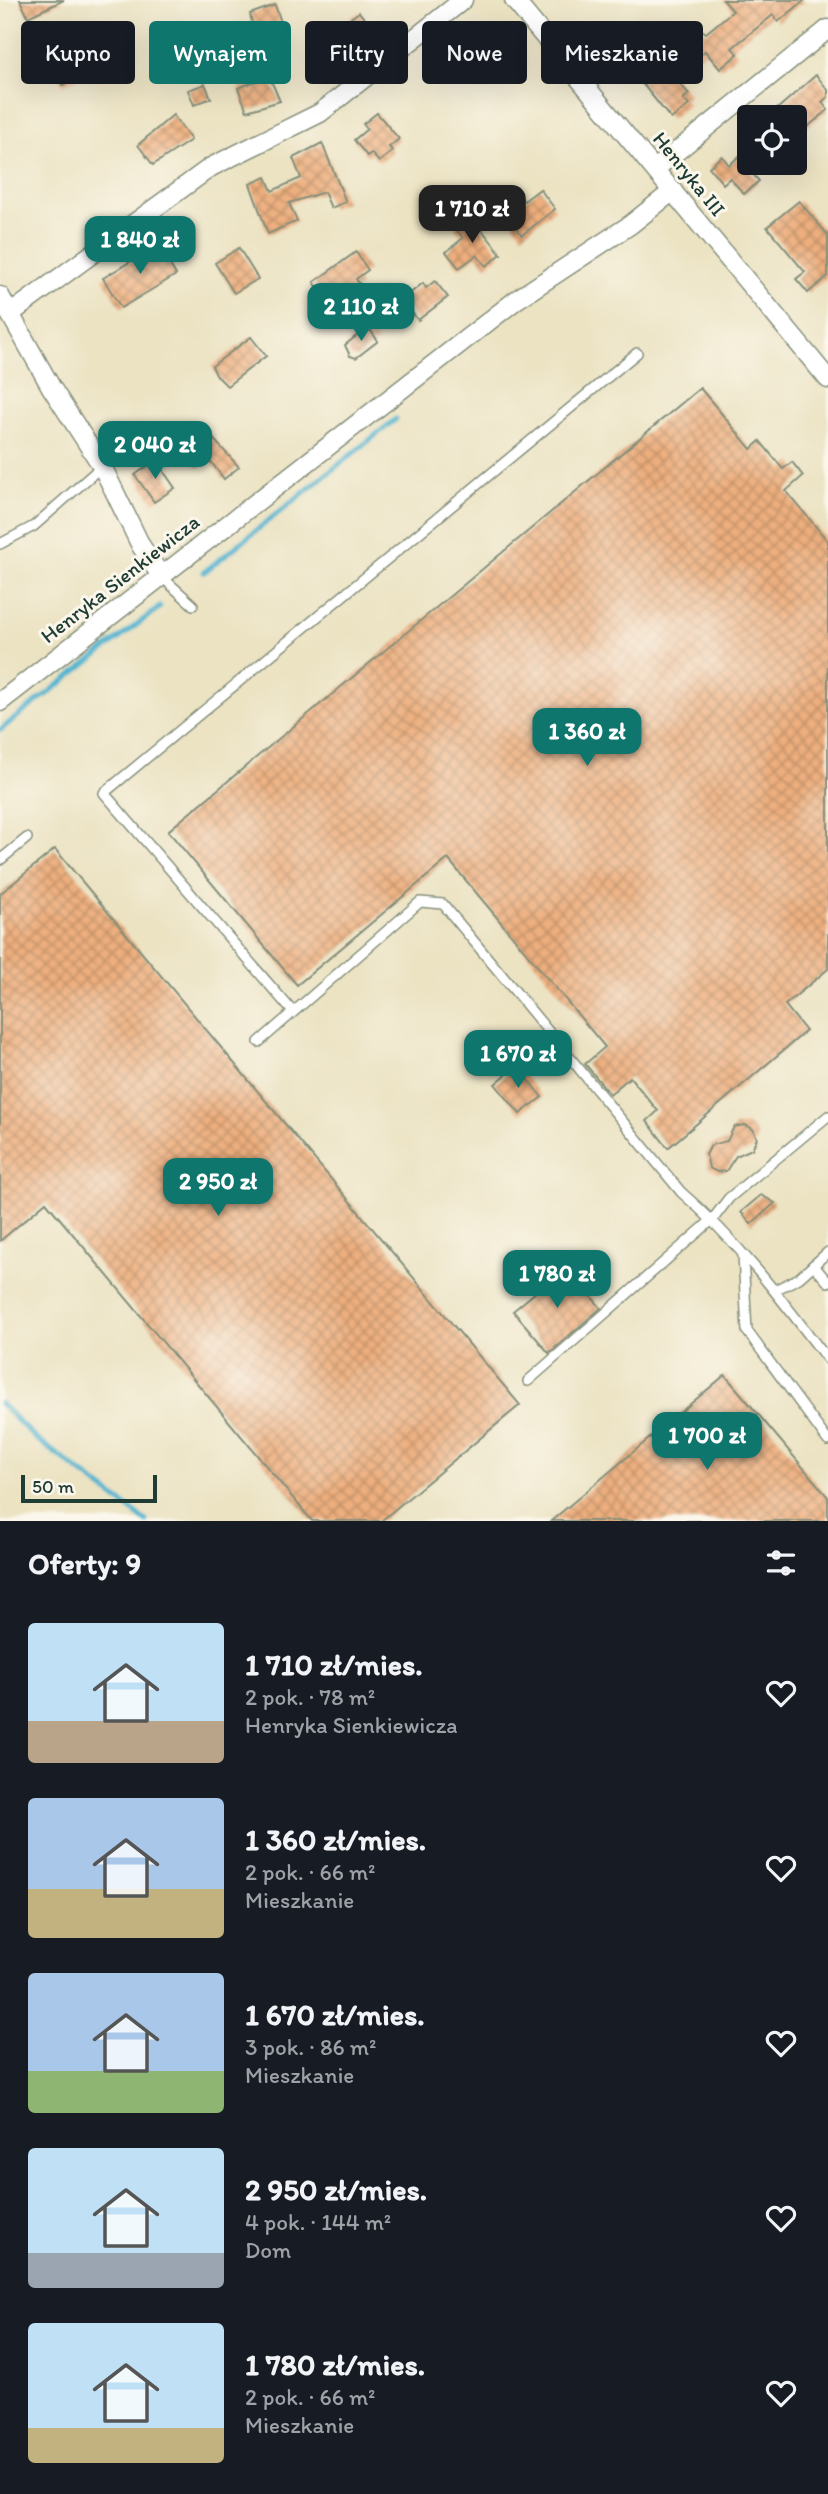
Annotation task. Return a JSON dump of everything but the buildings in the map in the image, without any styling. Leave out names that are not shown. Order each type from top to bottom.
[{"type":"street","points":[[10,314],[211,167],[320,113],[463,0]]},
{"type":"street","name":"Henryka III","points":[[514,0],[828,379]]},
{"type":"street","points":[[655,169],[828,29]]},
{"type":"street","name":"Henryka Sienkiewicza","points":[[0,702],[516,300],[630,225],[673,191]]},
{"type":"street","points":[[0,296],[51,387],[102,466],[141,546],[161,576]]},
{"type":"lane","points":[[293,1012],[104,793],[637,353]]},
{"type":"lane","points":[[0,544],[34,526],[102,466]]},
{"type":"lane","points":[[161,576],[193,605]]},
{"type":"lane","points":[[0,860],[27,838]]},
{"type":"lane","points":[[259,1042],[419,902],[443,904],[681,1192],[713,1219],[775,1290],[828,1360]]},
{"type":"lane","points":[[528,1381],[713,1219],[729,1198],[828,1116]]},
{"type":"lane","points":[[775,1290],[799,1278],[828,1252]]},
{"type":"lane","points":[[743,1255],[747,1331],[828,1441]]},
{"type":"lane","points":[[813,1265],[828,1282]]},
{"type":"waterway","points":[[204,572],[396,419]]},
{"type":"waterway","points":[[0,730],[160,607]]},
{"type":"waterway","points":[[0,1403],[35,1438],[146,1521]]}]
